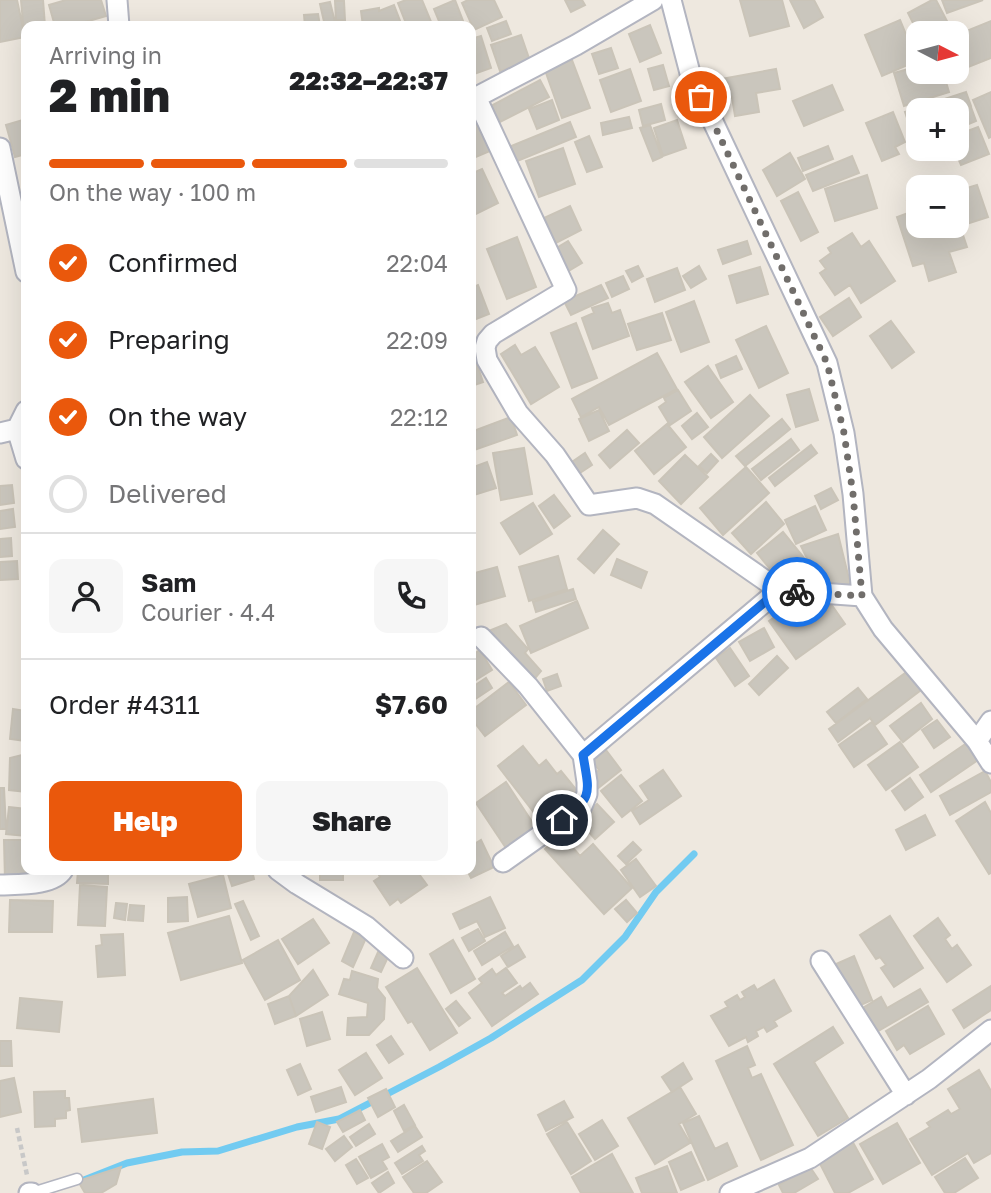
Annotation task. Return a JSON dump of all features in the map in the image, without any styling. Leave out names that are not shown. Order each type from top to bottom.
[{"type":"street","points":[[117,0],[119,21]]},
{"type":"street","points":[[476,98],[668,0],[690,73],[827,363],[844,433],[853,494],[862,596],[883,629],[977,741],[991,763]]},
{"type":"street","points":[[476,103],[566,289],[493,334],[486,341],[486,360],[518,413],[555,455],[589,505],[637,498],[654,504],[779,590],[862,596]]},
{"type":"street","points":[[0,148],[21,248]]},
{"type":"street","points":[[21,417],[8,431],[21,451]]},
{"type":"street","points":[[583,755],[779,590]]},
{"type":"street","points":[[481,637],[528,686],[583,755],[587,782],[587,794],[582,806],[503,862]]},
{"type":"street","points":[[977,741],[991,720]]},
{"type":"street","points":[[0,885],[48,880],[58,875]]},
{"type":"street","points":[[285,875],[366,926],[403,958]]},
{"type":"street","points":[[821,961],[905,1095]]},
{"type":"street","points":[[730,1193],[810,1158],[905,1095],[991,1030]]},
{"type":"lane","points":[[31,1193],[77,1179]]},
{"type":"path","points":[[17,1128],[31,1193]]},
{"type":"building","points":[[0,0],[17,0],[22,21],[21,38],[0,42]]},
{"type":"building","points":[[21,0],[43,0],[45,21],[23,21]]},
{"type":"building","points":[[66,0],[101,0],[106,16],[88,21],[54,21],[49,5]]},
{"type":"building","points":[[422,0],[431,21],[405,21],[398,3]]},
{"type":"building","points":[[455,0],[463,21],[439,21],[434,9]]},
{"type":"building","points":[[468,0],[494,0],[502,17],[476,29],[476,21],[470,21],[462,3]]},
{"type":"building","points":[[565,0],[582,0],[585,5],[571,12]]},
{"type":"building","points":[[740,0],[782,0],[789,26],[750,36]]},
{"type":"building","points":[[790,0],[814,0],[823,17],[804,28]]},
{"type":"building","points":[[936,0],[947,21],[912,21],[908,13]]},
{"type":"building","points":[[942,0],[983,0],[947,13]]},
{"type":"building","points":[[335,1],[344,1],[345,20],[336,20]]},
{"type":"building","points":[[330,2],[335,21],[324,21],[320,4]]},
{"type":"building","points":[[394,5],[400,21],[362,21],[361,11],[379,8],[379,11]]},
{"type":"building","points":[[318,14],[319,21],[305,21],[304,15]]},
{"type":"building","points":[[900,20],[906,34],[906,66],[882,76],[865,35]]},
{"type":"building","points":[[506,21],[511,34],[492,41],[487,28]]},
{"type":"building","points":[[991,21],[991,58],[970,66],[970,30]]},
{"type":"building","points":[[650,25],[661,53],[640,62],[629,34]]},
{"type":"building","points":[[521,35],[530,61],[500,71],[491,45]]},
{"type":"building","points":[[481,36],[491,68],[476,73],[476,38]]},
{"type":"building","points":[[611,48],[618,68],[599,74],[592,54]]},
{"type":"building","points":[[572,60],[590,108],[562,118],[545,70]]},
{"type":"building","points":[[663,65],[669,86],[654,90],[648,69]]},
{"type":"building","points":[[630,69],[641,101],[611,112],[600,80]]},
{"type":"building","points":[[776,69],[780,89],[756,93],[759,112],[735,116],[732,97],[725,99],[721,79]]},
{"type":"building","points":[[906,70],[906,84],[947,84],[949,92],[930,98],[906,98],[904,106],[894,73]]},
{"type":"building","points":[[540,80],[549,97],[500,122],[491,106]]},
{"type":"building","points":[[832,85],[843,110],[804,126],[793,101]]},
{"type":"building","points":[[966,92],[968,98],[948,98]]},
{"type":"building","points":[[991,92],[991,137],[989,138],[973,100]]},
{"type":"building","points":[[552,100],[559,120],[537,129],[529,109]]},
{"type":"building","points":[[661,104],[665,120],[643,126],[639,110]]},
{"type":"building","points":[[971,107],[976,121],[969,124]]},
{"type":"building","points":[[893,112],[905,142],[895,147],[899,154],[882,161],[866,123]]},
{"type":"building","points":[[629,117],[632,128],[603,135],[601,123]]},
{"type":"building","points":[[21,120],[21,155],[15,157],[6,125]]},
{"type":"building","points":[[677,120],[686,148],[663,156],[654,128]]},
{"type":"building","points":[[570,122],[576,137],[515,162],[509,147]]},
{"type":"building","points":[[479,123],[490,151],[476,157],[476,124]]},
{"type":"building","points":[[650,125],[662,157],[653,161],[640,128]]},
{"type":"building","points":[[978,127],[989,154],[961,165],[959,161],[969,161],[969,130]]},
{"type":"building","points":[[589,136],[602,167],[587,172],[575,142]]},
{"type":"building","points":[[828,146],[833,159],[803,171],[798,158]]},
{"type":"building","points":[[563,148],[575,184],[539,197],[526,161]]},
{"type":"building","points":[[790,153],[805,179],[777,196],[763,170]]},
{"type":"building","points":[[852,156],[859,173],[813,191],[806,175]]},
{"type":"building","points":[[482,169],[498,203],[476,214],[476,172]]},
{"type":"building","points":[[867,175],[877,208],[835,221],[825,189]]},
{"type":"building","points":[[977,185],[988,217],[969,223],[969,187]]},
{"type":"building","points":[[798,192],[818,232],[801,241],[781,201]]},
{"type":"building","points":[[570,206],[581,230],[556,243],[544,218]]},
{"type":"building","points":[[906,214],[906,238],[964,238],[967,247],[949,252],[956,272],[929,281],[924,263],[913,266],[897,217]]},
{"type":"building","points":[[852,233],[861,247],[869,241],[895,281],[861,303],[850,285],[835,295],[820,273],[826,269],[820,261],[831,253],[828,248]]},
{"type":"building","points":[[517,237],[536,287],[507,299],[487,249]]},
{"type":"building","points":[[568,241],[582,263],[567,272],[553,250]]},
{"type":"building","points":[[747,241],[751,254],[723,264],[718,250]]},
{"type":"building","points":[[638,266],[643,276],[632,282],[626,271]]},
{"type":"building","points":[[699,266],[706,279],[691,288],[683,276]]},
{"type":"building","points":[[760,267],[768,294],[737,303],[729,276]]},
{"type":"building","points":[[677,268],[685,290],[655,302],[647,279]]},
{"type":"building","points":[[623,276],[629,289],[612,297],[606,283]]},
{"type":"building","points":[[478,285],[489,314],[476,319]]},
{"type":"building","points":[[601,285],[608,298],[571,315],[564,301]]},
{"type":"building","points":[[849,298],[861,317],[833,336],[820,317]]},
{"type":"building","points":[[694,301],[709,342],[681,352],[666,312]]},
{"type":"building","points":[[608,303],[612,313],[620,310],[629,336],[593,349],[582,318],[594,313],[592,308]]},
{"type":"building","points":[[662,313],[671,340],[637,350],[628,324]]},
{"type":"building","points":[[891,321],[914,352],[892,368],[870,336]]},
{"type":"building","points":[[576,323],[597,378],[572,388],[551,333]]},
{"type":"building","points":[[766,326],[788,373],[759,388],[736,340]]},
{"type":"building","points":[[515,345],[521,355],[535,347],[559,387],[531,404],[501,354]]},
{"type":"building","points":[[657,353],[677,389],[609,425],[599,407],[581,417],[572,399]]},
{"type":"building","points":[[736,356],[742,369],[721,378],[716,365]]},
{"type":"building","points":[[476,361],[483,382],[476,384]]},
{"type":"building","points":[[708,366],[733,402],[711,418],[685,382]]},
{"type":"building","points":[[809,389],[818,420],[796,427],[787,395]]},
{"type":"building","points":[[678,390],[691,411],[670,425],[659,407],[666,402],[664,398]]},
{"type":"building","points":[[750,395],[769,416],[722,458],[704,437]]},
{"type":"building","points":[[599,410],[609,431],[589,441],[579,419]]},
{"type":"building","points":[[697,413],[708,427],[692,439],[682,426]]},
{"type":"building","points":[[511,417],[517,435],[476,449],[476,430]]},
{"type":"building","points":[[782,419],[790,429],[745,466],[736,456]]},
{"type":"building","points":[[667,424],[686,447],[654,474],[635,451]]},
{"type":"building","points":[[627,430],[639,443],[610,468],[599,455]]},
{"type":"building","points":[[791,439],[799,450],[761,480],[752,469]]},
{"type":"building","points":[[811,445],[817,453],[775,486],[769,478]]},
{"type":"building","points":[[524,448],[532,494],[501,500],[493,453]]},
{"type":"building","points":[[585,453],[592,465],[577,475],[569,464]]},
{"type":"building","points":[[711,454],[718,461],[707,473],[699,466]]},
{"type":"building","points":[[685,455],[708,477],[681,504],[659,481]]},
{"type":"building","points":[[487,462],[496,488],[476,494],[476,466]]},
{"type":"building","points":[[746,467],[769,493],[723,535],[700,508]]},
{"type":"building","points":[[12,485],[14,503],[0,505],[0,486]]},
{"type":"building","points":[[831,488],[838,500],[821,509],[815,496]]},
{"type":"building","points":[[554,495],[570,516],[554,528],[539,506]]},
{"type":"building","points":[[766,502],[784,524],[751,554],[732,533]]},
{"type":"building","points":[[533,503],[552,534],[520,554],[501,523]]},
{"type":"building","points":[[815,506],[826,530],[796,544],[785,520]]},
{"type":"building","points":[[13,509],[15,527],[0,529],[0,511]]},
{"type":"building","points":[[603,530],[619,544],[594,573],[578,559]]},
{"type":"building","points":[[783,532],[805,559],[779,580],[757,553]]},
{"type":"building","points":[[838,534],[850,583],[822,589],[801,546]]},
{"type":"building","points":[[11,538],[12,556],[0,557],[0,539]]},
{"type":"building","points":[[558,556],[567,589],[529,601],[519,567]]},
{"type":"building","points":[[617,559],[647,572],[641,588],[611,575]]},
{"type":"building","points":[[17,561],[18,579],[0,580],[0,562]]},
{"type":"building","points":[[497,567],[505,596],[476,605],[476,573]]},
{"type":"building","points":[[573,589],[576,599],[536,612],[533,602]]},
{"type":"building","points":[[793,597],[801,608],[816,597],[825,609],[831,604],[845,624],[796,659],[769,621],[779,614],[775,609]]},
{"type":"building","points":[[577,601],[588,628],[531,653],[520,626]]},
{"type":"building","points":[[506,624],[528,649],[525,653],[541,671],[531,683],[481,634]]},
{"type":"building","points":[[764,628],[774,647],[750,661],[739,642]]},
{"type":"building","points":[[730,648],[749,676],[735,686],[716,658]]},
{"type":"building","points":[[480,650],[492,670],[476,680],[476,653]]},
{"type":"building","points":[[777,656],[788,668],[759,695],[749,684]]},
{"type":"building","points":[[912,668],[925,687],[875,725],[870,718],[838,742],[829,729]]},
{"type":"building","points":[[557,674],[561,686],[547,691],[543,679]]},
{"type":"building","points":[[486,678],[492,688],[476,699],[476,685]]},
{"type":"building","points":[[509,682],[526,705],[485,736],[476,724],[476,707]]},
{"type":"building","points":[[858,688],[867,699],[836,723],[827,712]]},
{"type":"building","points":[[921,703],[932,719],[903,742],[890,726]]},
{"type":"building","points":[[13,709],[21,710],[21,740],[10,739]]},
{"type":"building","points":[[937,720],[950,737],[934,748],[922,730]]},
{"type":"building","points":[[872,722],[887,744],[854,767],[839,745]]},
{"type":"building","points":[[900,742],[918,767],[886,790],[868,765]]},
{"type":"building","points":[[967,743],[978,760],[931,792],[920,775]]},
{"type":"building","points":[[523,746],[539,766],[546,760],[557,774],[561,771],[579,793],[542,823],[498,766]]},
{"type":"building","points":[[606,750],[621,770],[597,789],[589,778],[599,770],[592,761]]},
{"type":"building","points":[[21,755],[21,791],[9,790],[10,758]]},
{"type":"building","points":[[663,770],[681,796],[640,824],[632,811],[649,800],[640,786]]},
{"type":"building","points":[[985,771],[991,782],[991,792],[950,815],[940,796]]},
{"type":"building","points":[[621,775],[642,801],[622,817],[601,791]]},
{"type":"building","points":[[910,778],[923,797],[905,810],[892,791]]},
{"type":"building","points":[[506,782],[538,831],[508,851],[476,803]]},
{"type":"building","points":[[0,788],[4,788],[6,829],[0,829]]},
{"type":"building","points":[[985,802],[991,813],[989,874],[956,821]]},
{"type":"building","points":[[597,804],[614,822],[595,839],[579,821]]},
{"type":"building","points":[[9,807],[21,808],[21,836],[6,834]]},
{"type":"building","points":[[925,815],[935,835],[906,850],[896,830]]},
{"type":"building","points":[[561,834],[580,856],[593,844],[632,888],[604,914],[545,849]]},
{"type":"building","points":[[4,840],[21,840],[21,875],[34,875],[34,880],[5,880]]},
{"type":"building","points":[[481,840],[494,867],[471,878],[470,875],[476,875],[476,843]]},
{"type":"building","points":[[633,842],[641,850],[626,864],[618,856]]},
{"type":"building","points":[[636,859],[656,886],[640,897],[621,870]]},
{"type":"building","points":[[78,875],[108,875],[108,884],[77,883]]},
{"type":"building","points":[[223,875],[231,908],[198,917],[189,884]]},
{"type":"building","points":[[228,875],[253,875],[254,879],[232,886]]},
{"type":"building","points":[[320,875],[343,875],[343,880],[320,880]]},
{"type":"building","points":[[379,875],[420,875],[427,885],[401,903],[398,899],[390,905],[374,881]]},
{"type":"building","points":[[80,885],[107,887],[105,926],[78,925]]},
{"type":"building","points":[[187,897],[188,921],[168,922],[168,898]]},
{"type":"building","points":[[490,897],[505,928],[485,937],[477,921],[460,929],[453,914]]},
{"type":"building","points":[[10,900],[53,901],[52,932],[9,932]]},
{"type":"building","points":[[626,900],[637,913],[627,922],[615,909]]},
{"type":"building","points":[[243,901],[259,936],[251,940],[235,904]]},
{"type":"building","points":[[116,903],[127,904],[125,920],[114,918]]},
{"type":"building","points":[[130,905],[144,906],[143,921],[128,920]]},
{"type":"building","points":[[229,916],[242,963],[181,980],[168,933]]},
{"type":"building","points":[[890,916],[923,968],[894,987],[881,968],[886,965],[880,957],[876,959],[860,935]]},
{"type":"building","points":[[938,918],[950,935],[945,939],[952,949],[957,945],[971,965],[947,982],[914,936]]},
{"type":"building","points":[[313,919],[329,943],[298,964],[282,939]]},
{"type":"building","points":[[478,929],[485,941],[469,951],[462,938]]},
{"type":"building","points":[[354,932],[366,938],[353,967],[342,961]]},
{"type":"building","points":[[505,932],[513,946],[482,965],[474,951]]},
{"type":"building","points":[[123,934],[125,975],[98,977],[96,946],[102,945],[101,935]]},
{"type":"building","points":[[278,940],[300,980],[265,1000],[243,960]]},
{"type":"building","points":[[453,940],[475,979],[451,993],[430,954]]},
{"type":"building","points":[[518,945],[525,957],[508,967],[501,956]]},
{"type":"building","points":[[378,952],[388,957],[381,972],[371,968]]},
{"type":"building","points":[[854,956],[872,1000],[854,1008],[836,964]]},
{"type":"building","points":[[417,968],[457,1033],[430,1050],[412,1021],[408,1023],[386,987]]},
{"type":"building","points":[[506,968],[517,983],[502,993],[505,996],[530,983],[538,994],[492,1026],[469,993],[482,983],[479,979],[492,969],[496,975]]},
{"type":"building","points":[[313,970],[328,995],[296,1016],[289,996]]},
{"type":"building","points":[[352,971],[378,979],[377,988],[385,998],[384,1019],[369,1035],[347,1035],[348,1018],[367,1017],[368,1003],[339,994],[344,979],[350,980]]},
{"type":"building","points":[[774,980],[791,1011],[774,1021],[777,1026],[767,1032],[764,1027],[756,1031],[758,1036],[748,1042],[746,1037],[729,1046],[711,1016],[728,1007],[725,1002],[737,995],[740,1000],[745,997],[742,992],[754,985],[757,990]]},
{"type":"building","points":[[991,986],[991,1010],[964,1028],[953,1010]]},
{"type":"building","points":[[920,989],[928,1002],[875,1033],[861,1009],[881,997],[887,1008]]},
{"type":"building","points":[[289,996],[296,1016],[275,1024],[268,1004]]},
{"type":"building","points":[[20,998],[62,1002],[59,1032],[17,1028]]},
{"type":"building","points":[[456,1001],[470,1018],[459,1026],[446,1009]]},
{"type":"building","points":[[928,1006],[944,1034],[910,1054],[904,1045],[897,1050],[886,1031]]},
{"type":"building","points":[[322,1012],[330,1039],[307,1046],[300,1019]]},
{"type":"building","points":[[833,1027],[843,1043],[814,1062],[848,1118],[818,1136],[774,1064]]},
{"type":"building","points":[[391,1036],[403,1054],[389,1063],[377,1045]]},
{"type":"building","points":[[0,1041],[11,1041],[12,1066],[0,1066]]},
{"type":"building","points":[[747,1046],[755,1065],[748,1068],[752,1078],[761,1074],[793,1145],[761,1160],[716,1061]]},
{"type":"building","points":[[366,1053],[382,1078],[355,1095],[339,1070]]},
{"type":"building","points":[[683,1063],[692,1079],[672,1092],[662,1077]]},
{"type":"building","points":[[300,1064],[311,1089],[298,1095],[287,1070]]},
{"type":"building","points":[[979,1070],[991,1091],[991,1153],[974,1163],[968,1153],[932,1175],[910,1139],[930,1127],[927,1123],[948,1110],[951,1114],[960,1109],[948,1089]]},
{"type":"building","points":[[14,1078],[21,1112],[0,1117],[0,1081]]},
{"type":"building","points":[[341,1087],[346,1102],[316,1112],[311,1097]]},
{"type":"building","points":[[680,1087],[696,1114],[679,1124],[690,1143],[655,1164],[628,1118]]},
{"type":"building","points":[[386,1089],[395,1107],[378,1117],[368,1098]]},
{"type":"building","points":[[65,1091],[70,1110],[66,1111],[66,1118],[55,1119],[55,1126],[35,1127],[34,1092]]},
{"type":"building","points":[[153,1099],[157,1133],[82,1142],[78,1109]]},
{"type":"building","points":[[564,1101],[573,1117],[546,1131],[538,1115]]},
{"type":"building","points":[[404,1105],[415,1125],[404,1131],[394,1111]]},
{"type":"building","points":[[360,1110],[365,1120],[343,1132],[337,1122]]},
{"type":"building","points":[[699,1116],[715,1149],[727,1143],[737,1166],[708,1180],[683,1123]]},
{"type":"building","points":[[602,1120],[618,1146],[595,1160],[579,1134]]},
{"type":"building","points":[[317,1122],[330,1127],[322,1149],[309,1144]]},
{"type":"building","points":[[567,1122],[591,1161],[571,1174],[547,1134]]},
{"type":"building","points":[[897,1123],[920,1163],[883,1184],[860,1144]]},
{"type":"building","points":[[369,1124],[375,1134],[356,1146],[350,1137]]},
{"type":"building","points":[[415,1126],[422,1137],[398,1152],[391,1141]]},
{"type":"building","points":[[344,1136],[352,1147],[335,1161],[326,1149]]},
{"type":"building","points":[[850,1137],[873,1179],[848,1193],[835,1193],[816,1156]]},
{"type":"building","points":[[382,1144],[389,1157],[382,1161],[387,1169],[371,1178],[359,1157]]},
{"type":"building","points":[[422,1146],[425,1151],[419,1155],[423,1161],[402,1174],[395,1163]]},
{"type":"building","points":[[691,1152],[704,1180],[681,1190],[669,1162]]},
{"type":"building","points":[[612,1154],[633,1193],[581,1193],[572,1177]]},
{"type":"building","points":[[965,1158],[978,1178],[954,1193],[945,1193],[935,1177]]},
{"type":"building","points":[[356,1159],[368,1178],[357,1184],[346,1165]]},
{"type":"building","points":[[427,1161],[442,1182],[426,1193],[414,1193],[403,1177]]},
{"type":"building","points":[[667,1166],[677,1193],[642,1193],[636,1178]]},
{"type":"building","points":[[121,1167],[116,1184],[101,1193],[85,1193],[78,1181]]},
{"type":"building","points":[[810,1167],[818,1179],[794,1193],[783,1193],[779,1185]]},
{"type":"building","points":[[388,1172],[394,1183],[379,1193],[372,1183]]},
{"type":"waterway","points":[[84,1180],[127,1163],[182,1152],[218,1151],[297,1127],[339,1119],[439,1067],[491,1038],[582,980],[625,937],[656,892],[694,854]]},
{"type":"way so far","points":[[701,97],[827,363],[844,433],[853,494],[862,596],[797,592]]},
{"type":"route","points":[[562,820],[582,806],[587,794],[583,755],[779,590],[797,592]]}]
